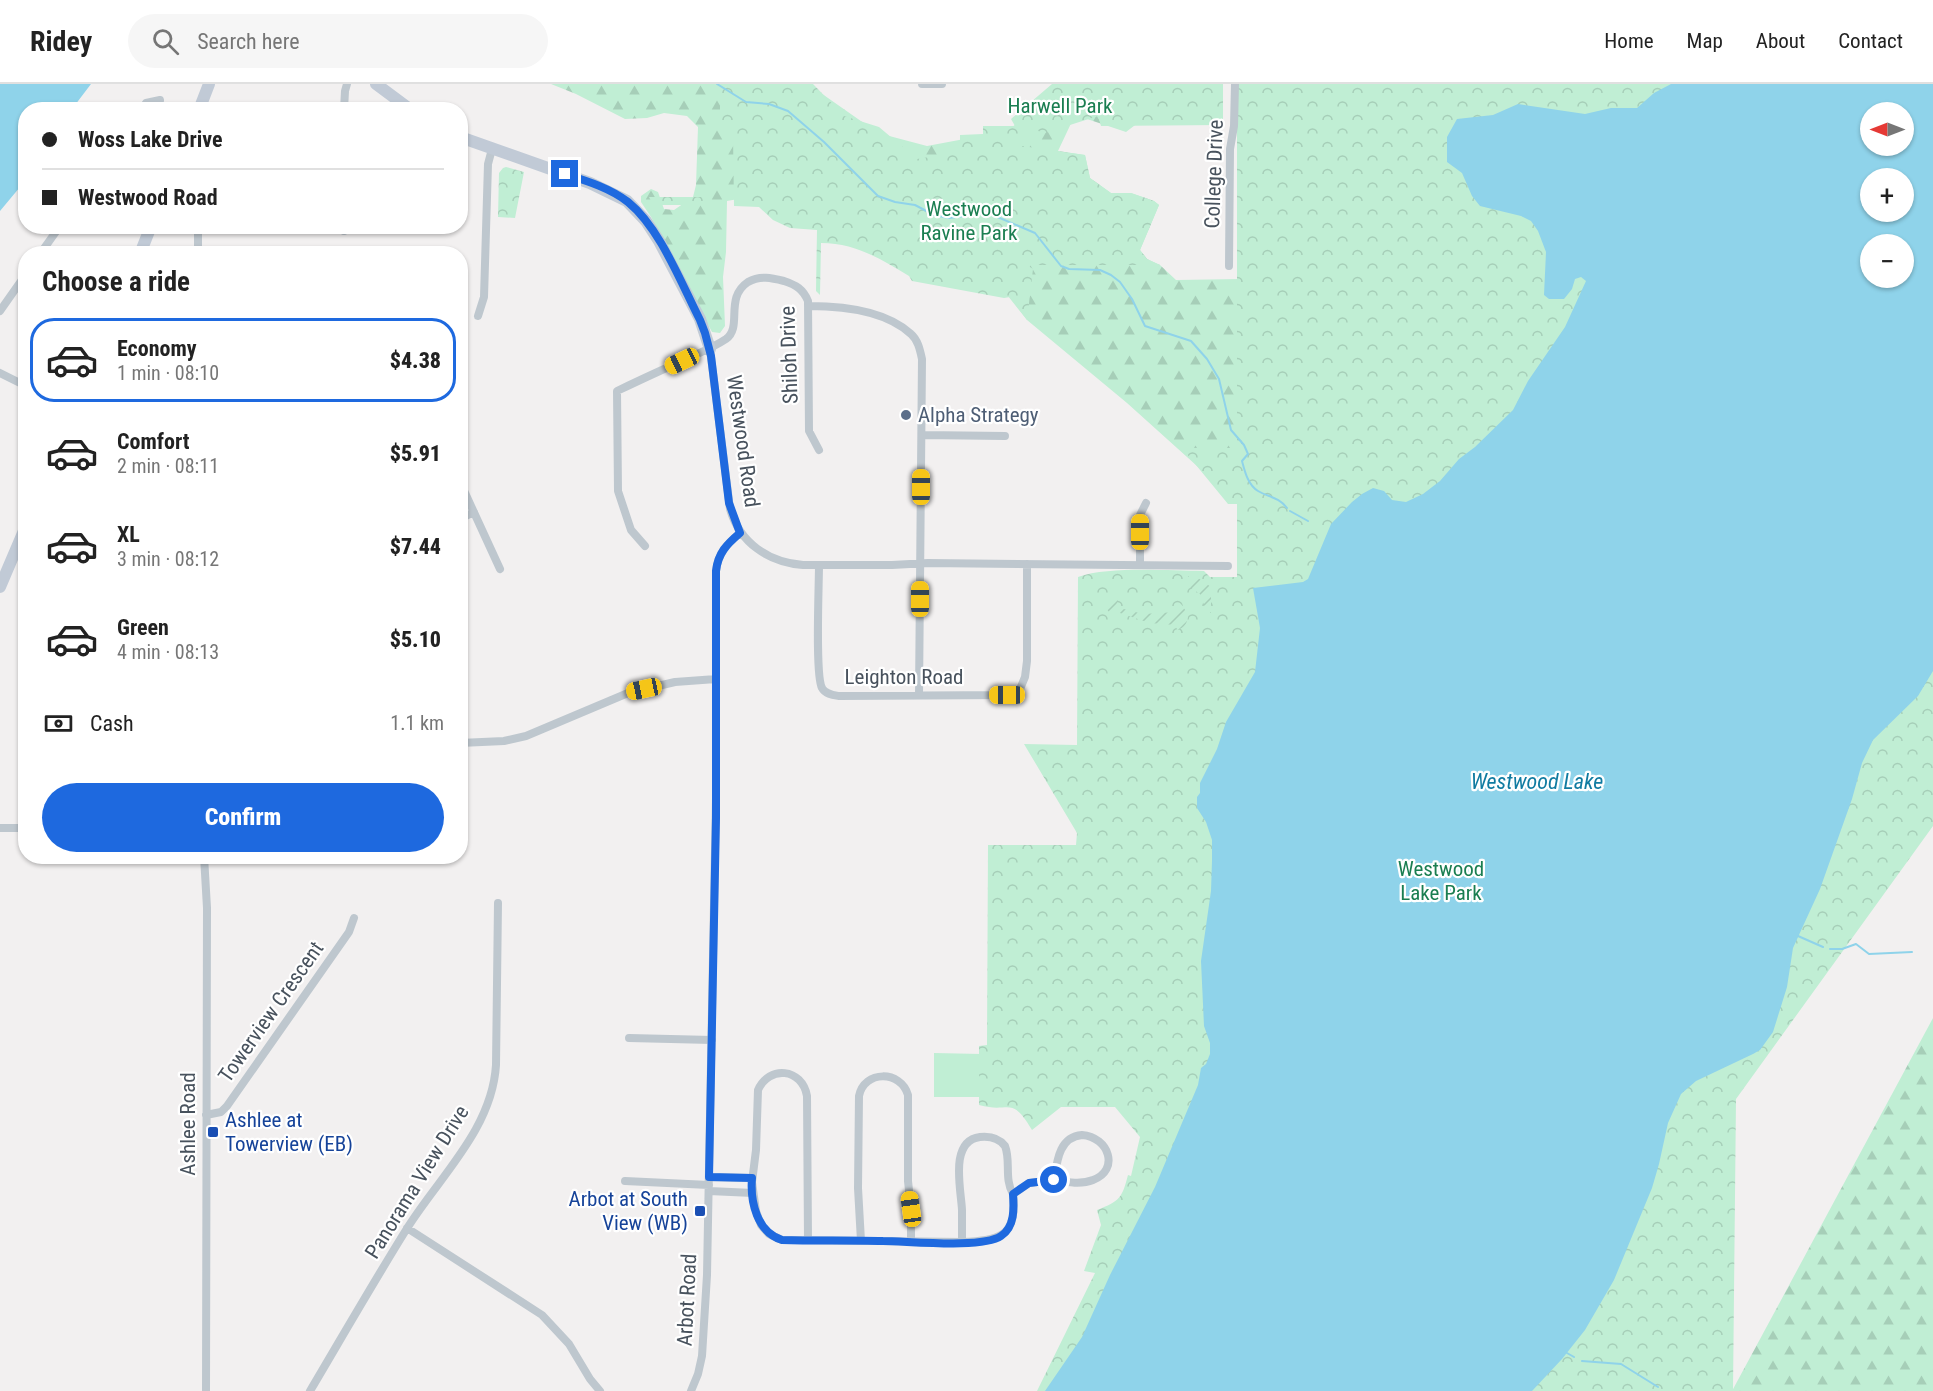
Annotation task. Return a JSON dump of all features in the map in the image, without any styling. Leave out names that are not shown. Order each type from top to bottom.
[{"type":"street","points":[[202,102],[210,84]]},
{"type":"street","points":[[344,102],[347,84]]},
{"type":"street","points":[[376,84],[400,102]]},
{"type":"street","points":[[922,84],[942,84]]},
{"type":"street","name":"College Drive","points":[[1229,266],[1230,149],[1234,126],[1234,84]]},
{"type":"street","points":[[151,102],[160,100]]},
{"type":"street","name":"Westwood Road","points":[[468,140],[596,185],[637,210],[659,241],[700,320],[710,349],[729,503],[740,533],[753,546],[774,559],[791,564],[819,565],[1228,566]]},
{"type":"street","points":[[478,316],[484,297],[488,164],[492,149]]},
{"type":"street","name":"Shiloh Drive","points":[[710,349],[730,335],[734,325],[736,296],[744,285],[753,279],[765,277],[791,284],[805,294],[809,306],[809,431],[819,450]]},
{"type":"street","points":[[0,311],[18,285]]},
{"type":"street","points":[[809,306],[858,309],[879,316],[912,334],[919,345],[922,359],[919,695]]},
{"type":"street","points":[[645,546],[631,530],[618,491],[617,391],[710,349]]},
{"type":"street","points":[[0,373],[18,382]]},
{"type":"street","points":[[922,435],[1005,436]]},
{"type":"street","points":[[468,499],[500,569]]},
{"type":"street","points":[[1140,565],[1140,515],[1146,503]]},
{"type":"street","points":[[468,515],[474,512]]},
{"type":"street","name":"Arbot Road","points":[[694,1389],[703,1350],[709,1184],[717,565],[723,549],[740,533]]},
{"type":"street","points":[[0,587],[18,545]]},
{"type":"street","name":"Leighton Road","points":[[819,565],[821,687],[829,694],[839,696],[1007,695],[1020,689],[1025,677],[1027,661],[1028,564]]},
{"type":"street","points":[[468,743],[504,741],[526,736],[628,693],[675,682],[716,679]]},
{"type":"street","points":[[0,828],[18,828]]},
{"type":"street","name":"Ashlee Road","points":[[204,864],[207,908],[206,1391]]},
{"type":"street","name":"Panorama View Drive","points":[[310,1391],[407,1228],[466,1145],[493,1089],[496,1065],[498,903]]},
{"type":"street","name":"Towerview Crescent","points":[[206,1115],[221,1112],[227,1106],[349,932],[354,918]]},
{"type":"street","points":[[629,1038],[712,1040]]},
{"type":"street","points":[[808,1240],[806,1087],[793,1074],[782,1074],[767,1078],[758,1090],[753,1193],[761,1225],[769,1234],[782,1240],[962,1242],[995,1239],[1006,1232],[1014,1213],[1013,1194],[1008,1181],[1008,1154],[1005,1146],[991,1137],[972,1138],[963,1149],[960,1160],[959,1187],[962,1242]]},
{"type":"street","points":[[861,1241],[858,1178],[859,1096],[862,1087],[869,1080],[883,1076],[903,1083],[908,1095],[911,1242]]},
{"type":"street","points":[[1013,1194],[1029,1183],[1054,1180],[1077,1183],[1093,1180],[1103,1174],[1108,1164],[1108,1155],[1102,1142],[1090,1135],[1073,1136],[1059,1153],[1054,1180]]},
{"type":"street","points":[[709,1184],[752,1178]]},
{"type":"street","points":[[625,1181],[709,1184],[753,1193]]},
{"type":"street","points":[[407,1228],[543,1315],[569,1344],[600,1391]]},
{"type":"green space","name":"Harwell Park","points":[[551,84],[808,84],[878,133],[927,146],[1007,131],[1068,84],[1143,119],[1126,132],[1075,115],[1058,151],[1085,155],[1090,178],[1111,193],[1131,193],[1159,205],[1140,250],[1147,259],[1160,265],[1176,280],[1242,279],[1237,577],[1237,503],[1127,403],[1027,320],[1004,291],[744,198],[727,201],[723,277],[725,326],[720,333],[712,332],[641,202],[641,196],[651,189],[658,192],[664,209],[674,210],[693,197],[696,185],[698,127],[687,116],[664,113],[647,118],[625,119]]},
{"type":"green space","name":"Westwood Ravine Park","points":[[720,84],[813,84],[844,116],[879,127],[917,159],[960,152],[960,135],[983,134],[983,126],[1015,126],[1011,119],[1052,84],[1223,84],[1223,125],[1101,126],[1098,116],[1042,134],[1033,126],[1022,126],[1022,146],[1085,155],[1090,178],[1111,193],[1131,193],[1159,205],[1140,250],[1147,259],[1160,265],[1027,265],[1033,269],[1027,320],[1010,297],[1004,298],[912,281],[909,276],[878,258],[856,249],[833,244],[821,243],[820,295],[816,291],[817,230],[790,228],[773,220],[759,207],[734,206],[733,136],[720,130]]},
{"type":"green space","name":"Westwood Lake","points":[[1237,84],[1933,84],[1933,826],[1736,1099],[1733,1391],[1037,1391],[1095,1273],[1084,1271],[1101,1225],[1097,1210],[1111,1204],[1122,1194],[1128,1175],[1131,1176],[1140,1137],[1115,1107],[1061,1107],[1032,1130],[1019,1112],[1014,1109],[979,1105],[979,1046],[987,1045],[988,845],[1076,845],[1077,833],[1024,744],[1077,745],[1078,577],[1106,571],[1140,570],[1204,571],[1210,577],[1237,577],[1237,504],[1228,504],[1182,448],[1237,448]]},
{"type":"green space","points":[[506,167],[524,172],[515,218],[498,217],[499,173]]},
{"type":"green space","points":[[649,197],[706,197],[706,205],[653,205]]},
{"type":"green space","points":[[1188,576],[1198,578],[1211,587],[1211,613],[1207,613],[1200,594],[1188,586]]},
{"type":"green space","points":[[1118,599],[1116,607],[1143,614],[1177,612],[1178,604],[1181,604],[1188,614],[1186,624],[1177,630],[1176,625],[1150,623],[1114,611],[1112,616],[1106,608],[1112,601]]},
{"type":"green space","points":[[1933,1018],[1933,1391],[1732,1391]]},
{"type":"green space","points":[[934,1053],[982,1054],[981,1097],[934,1097]]},
{"type":"water","points":[[0,84],[91,84],[77,102],[18,102],[18,189],[0,211]]},
{"type":"water","name":"Westwood Lake","points":[[1671,84],[1933,84],[1933,671],[1918,696],[1873,740],[1862,763],[1852,799],[1820,889],[1793,948],[1787,987],[1773,1032],[1760,1050],[1696,1081],[1681,1094],[1668,1123],[1652,1188],[1614,1280],[1585,1330],[1532,1391],[1045,1391],[1082,1337],[1110,1275],[1155,1187],[1198,1085],[1201,1068],[1206,1064],[1210,1054],[1210,1043],[1204,1026],[1201,961],[1211,891],[1212,840],[1206,822],[1197,808],[1197,797],[1200,793],[1200,783],[1217,749],[1226,722],[1255,672],[1260,628],[1253,588],[1303,582],[1308,579],[1331,524],[1362,494],[1373,488],[1384,491],[1392,500],[1406,502],[1423,494],[1440,481],[1459,459],[1475,447],[1513,410],[1528,381],[1565,327],[1586,281],[1581,277],[1575,279],[1572,289],[1564,299],[1549,299],[1544,295],[1546,252],[1538,231],[1531,221],[1521,216],[1480,206],[1472,196],[1462,173],[1447,162],[1447,137],[1457,119],[1493,115],[1518,104],[1585,114],[1611,108],[1637,108],[1654,93]]},
{"type":"waterway","points":[[717,84],[746,102],[769,104],[788,111],[824,142],[878,196],[895,202],[915,205],[934,215],[949,218],[988,213],[1035,233],[1061,266],[1069,269],[1100,270],[1111,275],[1120,282],[1132,299],[1145,326],[1191,341],[1207,359],[1219,379],[1231,430],[1244,445],[1248,454],[1242,461],[1249,482],[1258,491],[1277,499],[1287,508]]},
{"type":"waterway","points":[[1290,511],[1308,521]]},
{"type":"waterway","points":[[1798,936],[1823,947]]},
{"type":"waterway","points":[[1830,949],[1842,949],[1856,944],[1869,954],[1912,952]]},
{"type":"waterway","points":[[1567,1353],[1574,1357]]},
{"type":"waterway","points":[[1582,1361],[1621,1364],[1658,1387]]},
{"type":"place","name":"Alpha Strategy","points":[[906,415]]},
{"type":"place","name":"Ashlee at Towerview (EB)","points":[[213,1132]]},
{"type":"place","name":"Arbot at South View (WB)","points":[[700,1211]]},
{"type":"route","points":[[565,174],[614,194],[637,210],[653,230],[700,320],[710,349],[730,509],[740,533],[723,549],[716,571],[716,818],[709,1177],[752,1178],[756,1211],[761,1225],[772,1237],[782,1240],[926,1242],[995,1239],[1006,1232],[1010,1226],[1014,1213],[1013,1194],[1029,1183],[1054,1180]]},
{"type":"park label","name":"Westwood Lake Park","points":[[1441,881]]}]
